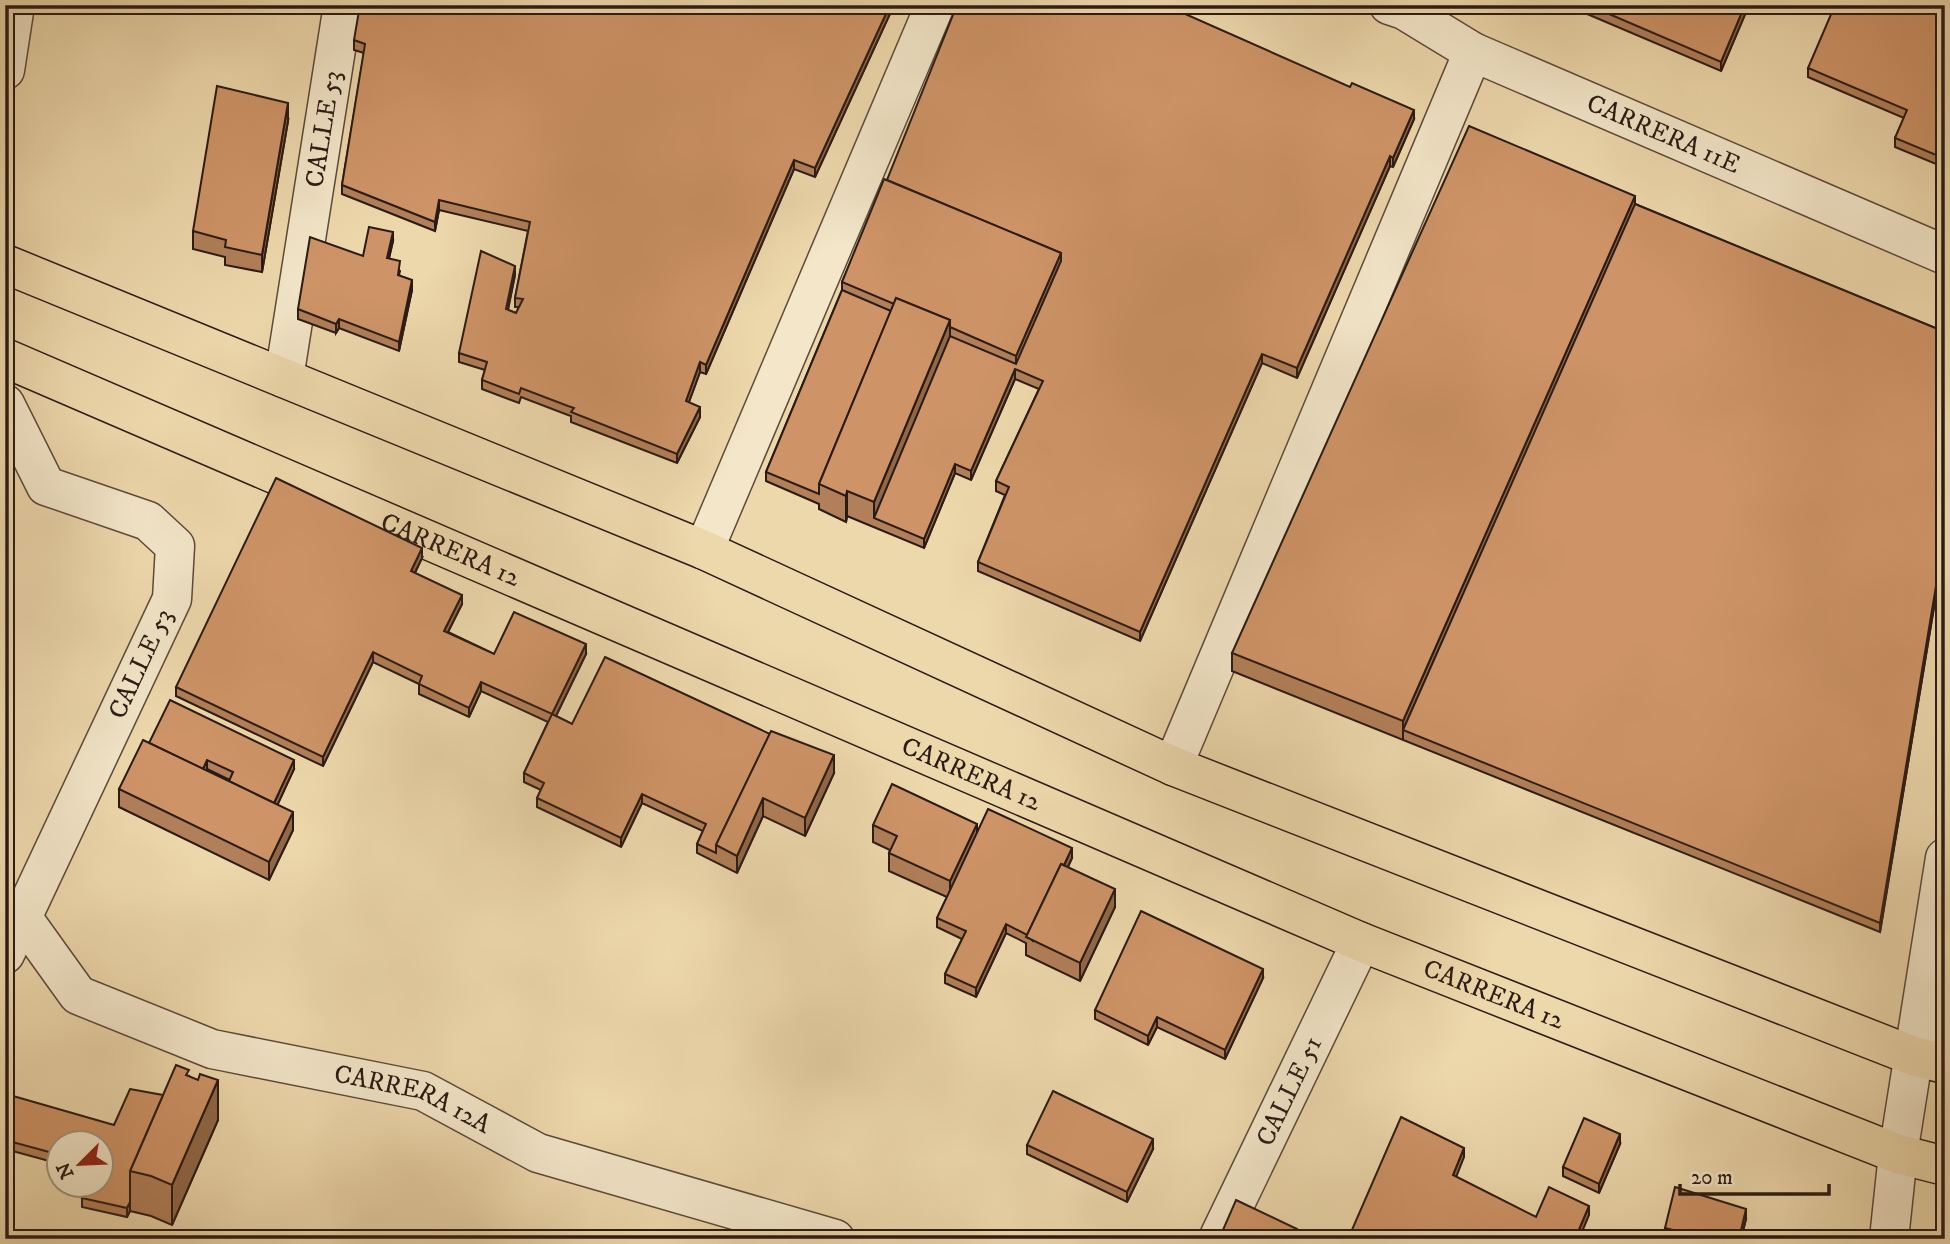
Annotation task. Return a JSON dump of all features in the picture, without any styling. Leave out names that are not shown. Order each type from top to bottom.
[{"type":"main road","points":[[5,264],[704,551],[1173,766],[1929,1060]]},
{"type":"main road","name":"CARRERA 12","points":[[5,358],[1360,942],[1898,1154],[1945,1166]]},
{"type":"street","points":[[5,70],[15,5]]},
{"type":"street","name":"CALLE 53","points":[[284,378],[343,5]]},
{"type":"street","points":[[704,551],[935,5]]},
{"type":"street","name":"CARRERA 11E","points":[[1400,7],[1473,52],[1945,255]]},
{"type":"street","points":[[1173,766],[1473,52]]},
{"type":"street","name":"CALLE 53","points":[[5,404],[46,486],[148,521],[176,546],[172,599],[5,954]]},
{"type":"street","points":[[1889,1239],[1898,1154],[1929,1060],[1945,858]]},
{"type":"street","name":"CARRERA 12A","points":[[22,917],[78,995],[212,1049],[423,1091],[538,1153],[835,1239]]},
{"type":"street","name":"CALLE 51","points":[[1218,1239],[1360,942]]},
{"type":"building","points":[[360,5],[890,5],[815,168],[794,160],[706,365],[700,362],[686,401],[700,407],[677,454],[571,412],[574,408],[521,388],[519,394],[482,380],[487,362],[459,353],[481,251],[515,266],[506,309],[516,313],[523,299],[515,298],[530,222],[439,200],[435,222],[342,185],[365,44],[354,40]]},
{"type":"building","points":[[957,5],[1165,5],[1350,87],[1352,83],[1414,110],[1393,158],[1390,156],[1297,368],[1262,354],[1140,632],[978,562],[1009,487],[996,481],[1043,381],[1015,369],[971,471],[955,464],[924,539],[874,518],[950,336],[1016,364],[1061,261],[1061,253],[887,180]]},
{"type":"building","points":[[1588,5],[1745,5],[1721,62]]},
{"type":"building","points":[[1835,5],[1945,5],[1945,135],[1936,155],[1895,138],[1907,110],[1808,68]]},
{"type":"building","points":[[217,86],[288,103],[262,255],[225,247],[226,240],[193,231]]},
{"type":"building","points":[[1469,126],[1635,196],[1403,721],[1232,653]]},
{"type":"building","points":[[884,179],[1061,253],[1016,356],[950,327],[950,320],[896,298],[894,304],[842,282]]},
{"type":"building","points":[[1635,204],[1945,332],[1945,532],[1880,923],[1403,730]]},
{"type":"building","points":[[369,227],[393,232],[387,258],[400,261],[398,275],[412,280],[399,342],[339,319],[336,324],[298,309],[310,237],[363,256]]},
{"type":"building","points":[[842,290],[891,311],[819,484],[819,494],[766,472]]},
{"type":"building","points":[[896,298],[950,320],[874,502],[847,491],[846,496],[819,484]]},
{"type":"building","points":[[276,478],[422,548],[411,571],[462,595],[444,631],[494,654],[514,612],[586,644],[552,714],[481,682],[469,708],[419,684],[422,676],[373,652],[323,757],[176,687]]},
{"type":"building","points":[[605,657],[770,734],[716,845],[716,853],[697,844],[706,824],[642,794],[621,838],[537,798],[544,783],[524,773],[552,714],[572,724]]},
{"type":"building","points":[[170,700],[294,760],[274,803],[229,781],[233,772],[207,760],[203,769],[149,743]]},
{"type":"building","points":[[771,731],[834,755],[805,818],[763,798],[737,856],[716,845]]},
{"type":"building","points":[[143,740],[293,812],[269,862],[119,789]]},
{"type":"building","points":[[892,784],[977,824],[950,881],[889,853],[897,836],[873,825]]},
{"type":"building","points":[[988,809],[1072,848],[1064,865],[1061,864],[1027,935],[1006,924],[976,988],[945,974],[966,931],[937,918]]},
{"type":"building","points":[[1061,864],[1115,889],[1080,963],[1026,937]]},
{"type":"building","points":[[1141,911],[1263,969],[1225,1050],[1157,1017],[1148,1036],[1095,1010]]},
{"type":"building","points":[[176,1065],[189,1070],[186,1075],[198,1080],[200,1074],[218,1080],[172,1185],[130,1171]]},
{"type":"building","points":[[130,1089],[163,1095],[130,1171],[130,1202],[127,1208],[82,1198],[116,1198],[116,1128],[46,1128],[46,1151],[5,1140],[5,1112],[13,1096],[114,1125]]},
{"type":"building","points":[[1053,1091],[1153,1139],[1127,1192],[1027,1145]]},
{"type":"building","points":[[1401,1117],[1464,1148],[1453,1175],[1536,1217],[1549,1187],[1589,1206],[1575,1239],[1348,1239]]},
{"type":"building","points":[[1584,1118],[1620,1134],[1599,1184],[1563,1167]]},
{"type":"building","points":[[1675,1187],[1746,1209],[1739,1239],[1675,1239],[1677,1231],[1665,1228]]},
{"type":"building","points":[[1236,1200],[1297,1229],[1292,1239],[1219,1239]]},
{"type":"building","points":[[597,1233],[622,1239],[594,1239]]}]
